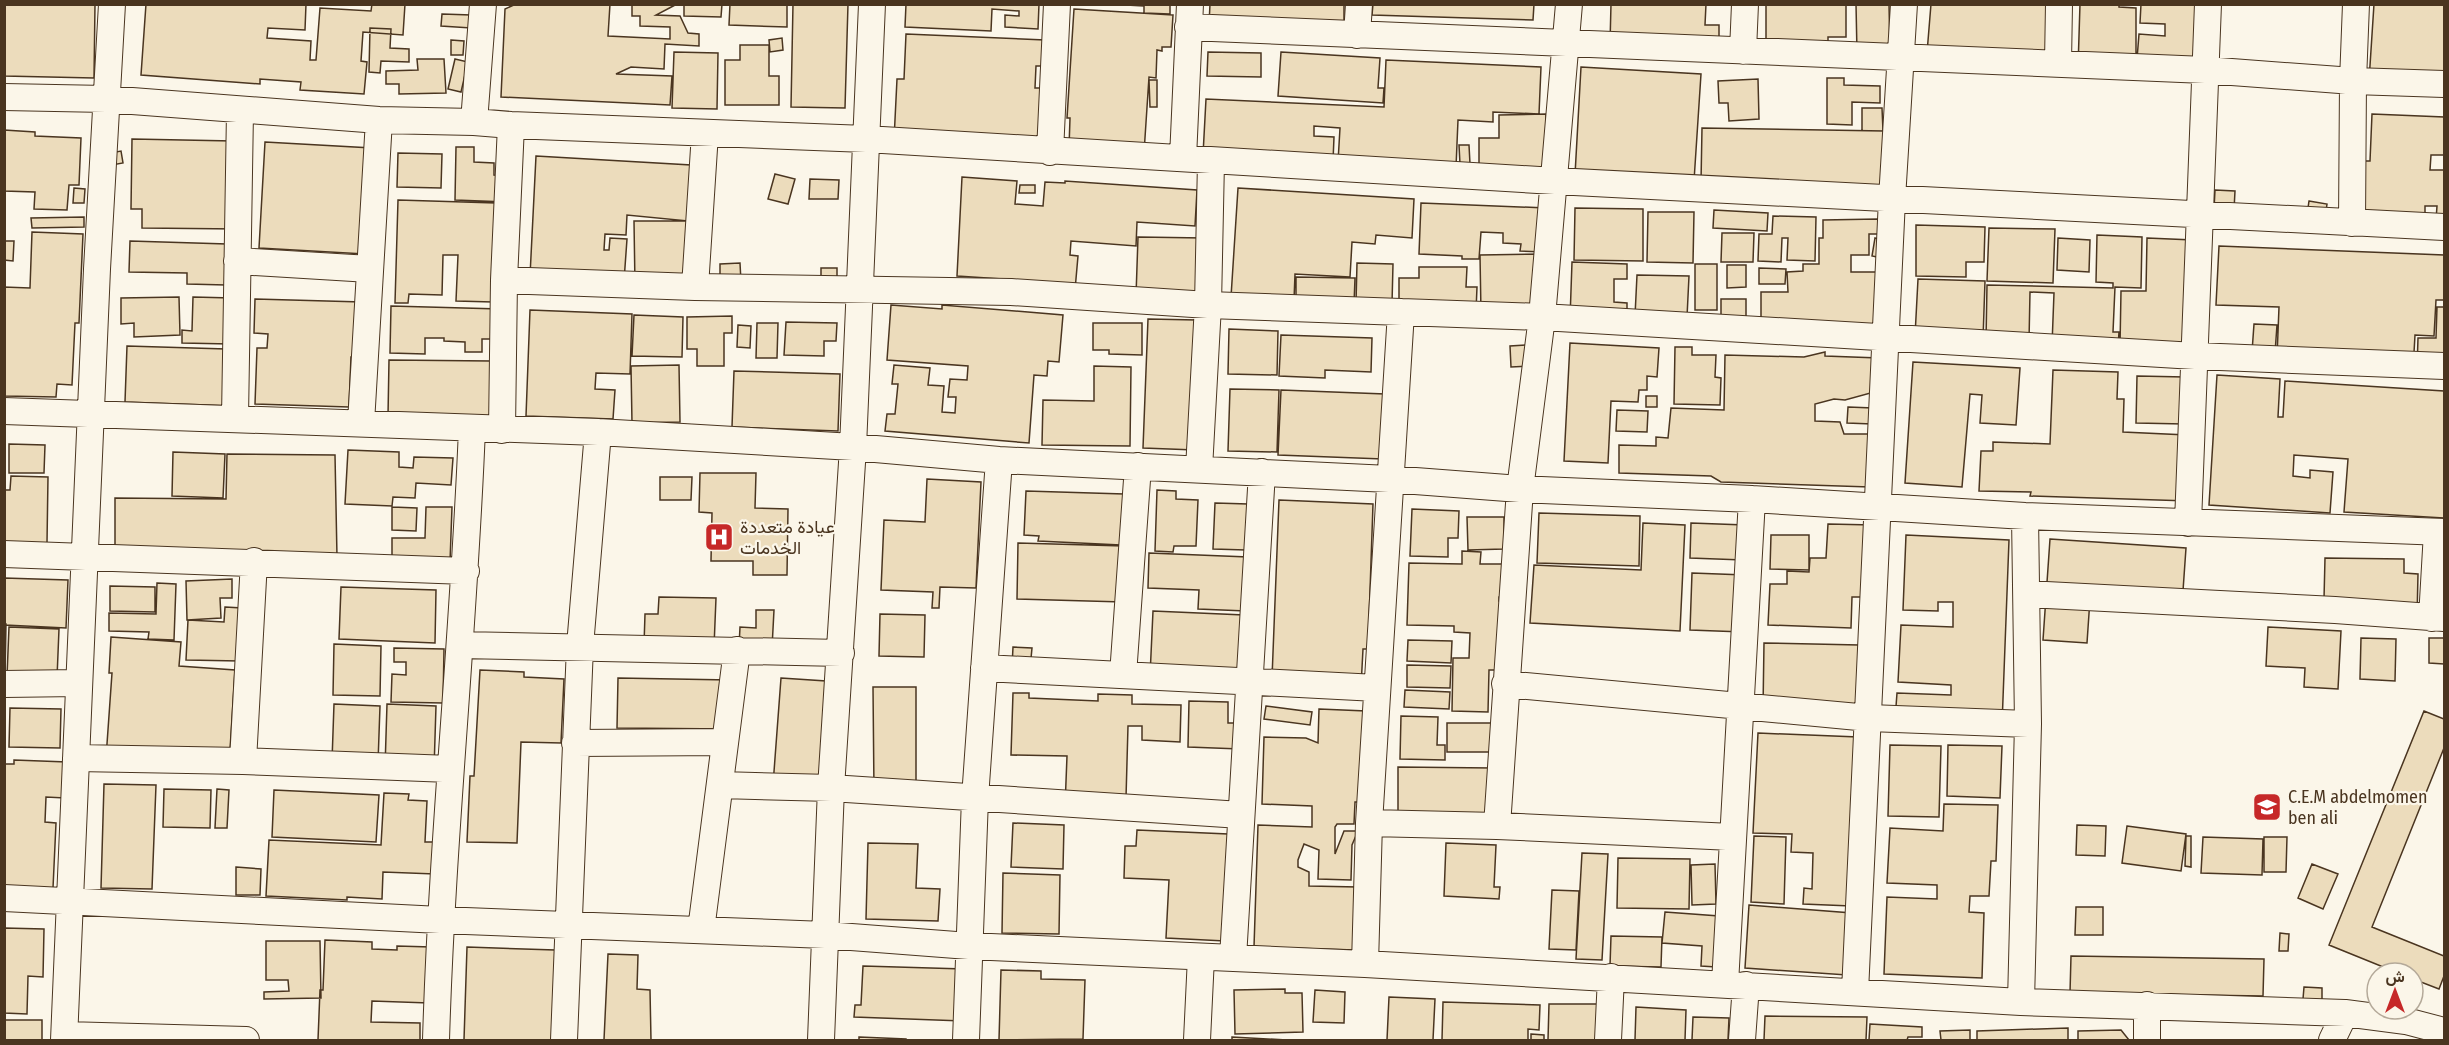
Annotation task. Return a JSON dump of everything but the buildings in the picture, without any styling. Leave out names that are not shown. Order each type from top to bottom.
[{"type":"street","points":[[112,4],[78,683],[72,901],[65,1038],[244,1040]]},
{"type":"street","points":[[474,122],[483,4]]},
{"type":"street","points":[[821,1041],[831,788],[853,447],[872,4]]},
{"type":"street","points":[[1050,152],[1057,4]]},
{"type":"street","points":[[1357,35],[1359,4]]},
{"type":"street","points":[[1497,826],[1520,489],[1542,317],[1569,4]]},
{"type":"street","points":[[1743,51],[1745,4]]},
{"type":"street","points":[[1855,992],[1892,199],[1904,4]]},
{"type":"street","points":[[2058,63],[2059,4]]},
{"type":"street","points":[[2188,523],[2208,4]]},
{"type":"street","points":[[2352,223],[2356,4]]},
{"type":"street","points":[[1183,158],[1189,16],[1357,35],[2058,63],[2205,70],[2353,81],[2445,84]]},
{"type":"street","points":[[4,97],[106,99],[379,120],[866,139],[1555,181],[2445,227]]},
{"type":"street","points":[[235,418],[240,111]]},
{"type":"street","points":[[361,423],[379,120]]},
{"type":"street","points":[[502,430],[504,280],[511,125]]},
{"type":"street","points":[[695,287],[705,133]]},
{"type":"street","points":[[1199,469],[1208,305],[1211,161]]},
{"type":"street","points":[[237,261],[370,269]]},
{"type":"street","points":[[504,280],[695,287],[1011,292],[1208,305],[1542,317],[2195,356],[2445,366]]},
{"type":"street","points":[[1365,964],[1369,824],[1401,312]]},
{"type":"street","points":[[4,411],[598,432],[853,447],[999,460],[1389,479],[1520,489],[1752,499],[2025,516],[2441,532],[2438,618],[2335,610],[2027,594]]},
{"type":"street","points":[[436,1041],[440,920],[466,571],[472,428]]},
{"type":"street","points":[[564,1041],[580,646],[598,432]]},
{"type":"street","points":[[966,1041],[975,798],[999,460]]},
{"type":"street","points":[[1123,675],[1138,466]]},
{"type":"street","points":[[1233,958],[1262,472]]},
{"type":"street","points":[[1742,1041],[1736,984],[1732,837],[1752,499]]},
{"type":"street","points":[[2021,1002],[2028,724],[2025,516]]},
{"type":"street","points":[[4,554],[255,561],[466,571]]},
{"type":"street","points":[[243,761],[255,561]]},
{"type":"street","points":[[460,645],[841,653]]},
{"type":"street","points":[[701,930],[737,650]]},
{"type":"street","points":[[984,668],[1377,688]]},
{"type":"street","points":[[4,684],[78,683]]},
{"type":"street","points":[[1505,684],[1869,718],[2028,724]]},
{"type":"street","points":[[575,743],[725,742]]},
{"type":"street","points":[[76,758],[243,761],[450,769]]},
{"type":"street","points":[[720,786],[831,788],[1241,815]]},
{"type":"street","points":[[1369,824],[1497,826],[1732,837]]},
{"type":"street","points":[[4,898],[440,920],[825,935],[969,946],[1611,977],[2021,1002],[2345,1013],[2406,1021],[2445,1031]]},
{"type":"street","points":[[1197,1041],[1202,957]]},
{"type":"street","points":[[1608,1041],[1611,977]]},
{"type":"street","points":[[2147,1005],[2147,1041]]},
{"type":"street","points":[[2332,1041],[2345,1013]]},
{"type":"place","name":"عيادة متعددة الخدمات","points":[[719,537]]},
{"type":"place","name":"C.E.M abdelmomen ben ali","points":[[2267,807]]}]
